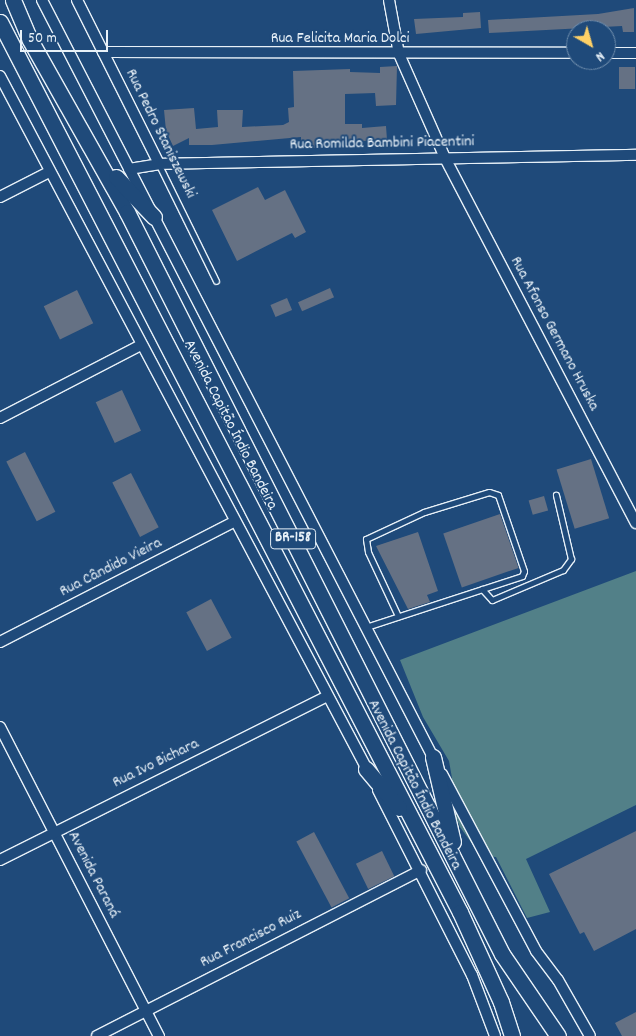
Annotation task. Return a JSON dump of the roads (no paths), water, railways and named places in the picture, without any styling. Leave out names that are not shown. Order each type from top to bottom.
[{"type":"main road","name":"Avenida Capitão Índio Bandeira","points":[[13,0],[30,40],[127,212],[502,954],[558,1036]]},
{"type":"main road","name":"Avenida Capitão Índio Bandeira","points":[[0,22],[15,46],[464,921],[501,1002],[512,1036]]},
{"type":"main road","points":[[80,130],[132,199],[154,218]]},
{"type":"main road","points":[[433,757],[460,870]]},
{"type":"main road","points":[[366,769],[419,832]]},
{"type":"street","points":[[42,0],[363,628],[536,951],[558,980],[590,1036]]},
{"type":"street","name":"Rua Pedro Staniszewski","points":[[76,0],[159,164]]},
{"type":"street","name":"Rua Afonso Germano Hruska","points":[[389,0],[399,54],[445,158],[636,523]]},
{"type":"street","name":"Rua Felicita Maria Dolci","points":[[103,52],[566,53]]},
{"type":"street","points":[[616,53],[636,53]]},
{"type":"street","points":[[0,76],[49,172],[420,870],[472,975],[495,1036]]},
{"type":"street","name":"Rua Romilda Bambini Piacentini","points":[[129,169],[159,164],[636,154]]},
{"type":"street","points":[[0,197],[49,172]]},
{"type":"street","points":[[0,418],[141,345]]},
{"type":"street","name":"Rua Cândido Vieira","points":[[0,642],[235,521]]},
{"type":"street","name":"Rua Ivo Bichara","points":[[0,860],[54,831],[327,696]]},
{"type":"street","name":"Avenida Paraná","points":[[0,727],[159,1036]]},
{"type":"street","name":"Rua Francisco Ruiz","points":[[97,1036],[144,1009],[420,870]]},
{"type":"lane","name":"Rua Pedro Staniszewski","points":[[159,164],[216,281]]},
{"type":"lane","points":[[363,628],[522,576],[524,571],[498,495],[489,492],[424,512],[366,539],[368,552],[398,616]]},
{"type":"lane","points":[[482,589],[492,600],[563,570],[571,559],[556,495]]}]
